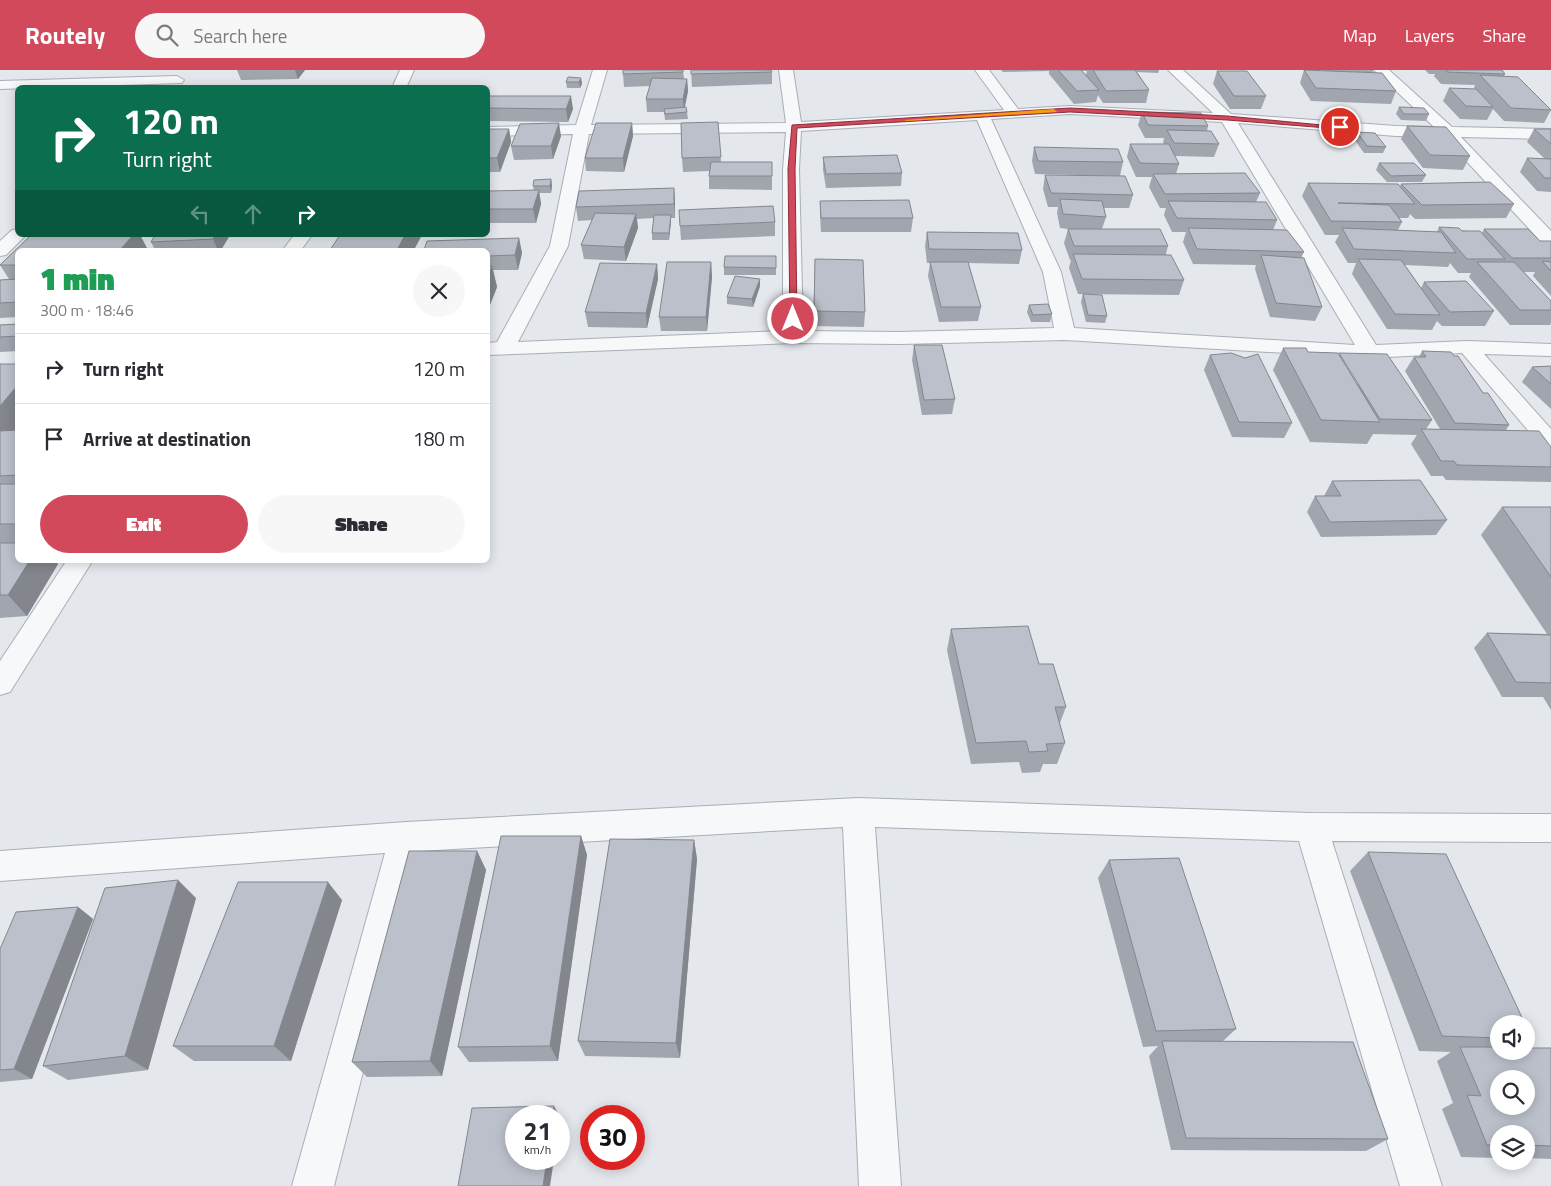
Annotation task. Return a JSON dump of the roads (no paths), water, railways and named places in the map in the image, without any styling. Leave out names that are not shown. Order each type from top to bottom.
[{"type":"street","points":[[400,85],[407,70]]},
{"type":"street","points":[[496,349],[559,246],[582,130],[600,70]]},
{"type":"street","points":[[786,70],[794,127],[791,169],[793,337]]},
{"type":"street","points":[[982,70],[1014,113]]},
{"type":"street","points":[[1175,70],[1227,118],[1370,352]]},
{"type":"street","points":[[1381,70],[1447,131],[1551,242]]},
{"type":"street","points":[[0,85],[177,79]]},
{"type":"street","points":[[490,131],[794,127],[1070,110],[1227,118],[1396,131],[1551,134]]},
{"type":"street","points":[[982,115],[1052,272],[1065,334]]},
{"type":"street","points":[[0,251],[15,237]]},
{"type":"street","points":[[293,248],[302,237]]},
{"type":"street","points":[[496,349],[793,337],[899,338],[1065,334],[1370,352],[1467,347],[1551,350]]},
{"type":"street","points":[[1467,347],[1551,443]]},
{"type":"street","points":[[0,684],[78,563]]},
{"type":"street","points":[[858,812],[880,1186]]},
{"type":"street","points":[[0,866],[406,837],[858,812],[1311,827],[1551,828]]},
{"type":"street","points":[[1311,827],[1421,1186]]},
{"type":"street","points":[[313,1186],[406,837]]}]
